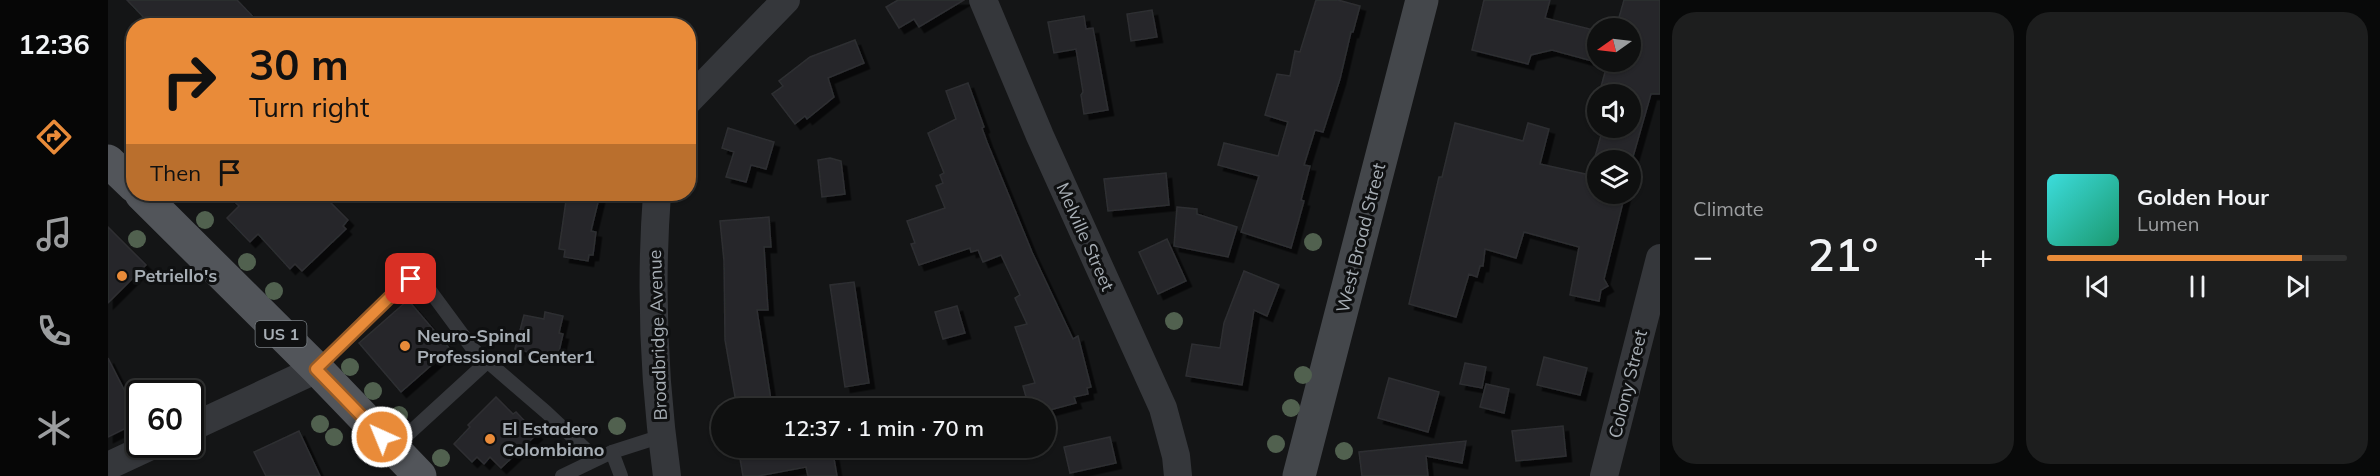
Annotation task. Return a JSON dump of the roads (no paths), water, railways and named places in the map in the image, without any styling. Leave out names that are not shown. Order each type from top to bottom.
[{"type":"main road","name":"West Broad Street","points":[[1299,476],[1422,0]]},
{"type":"main road","points":[[108,161],[126,178]]},
{"type":"main road","name":"US 1","points":[[148,201],[420,476]]},
{"type":"street","points":[[696,93],[786,0]]},
{"type":"street","name":"Melville Street","points":[[984,0],[1040,136],[1163,408],[1176,456],[1178,476]]},
{"type":"street","name":"Broadbridge Avenue","points":[[656,201],[656,334],[666,476]]},
{"type":"street","name":"Colony Street","points":[[1604,476],[1660,258]]},
{"type":"street","points":[[204,421],[316,369]]},
{"type":"street","points":[[108,466],[126,458]]},
{"type":"lane","points":[[316,369],[411,279],[425,284],[473,349],[596,459]]},
{"type":"lane","points":[[393,448],[488,361]]},
{"type":"lane","points":[[562,476],[612,452],[662,436]]},
{"type":"lane","points":[[612,452],[621,476]]},
{"type":"place","name":"Petriello's","points":[[122,276]]},
{"type":"place","name":"Neuro-Spinal Professional Center1","points":[[405,346]]},
{"type":"place","name":"El Estadero Colombiano","points":[[490,439]]}]
